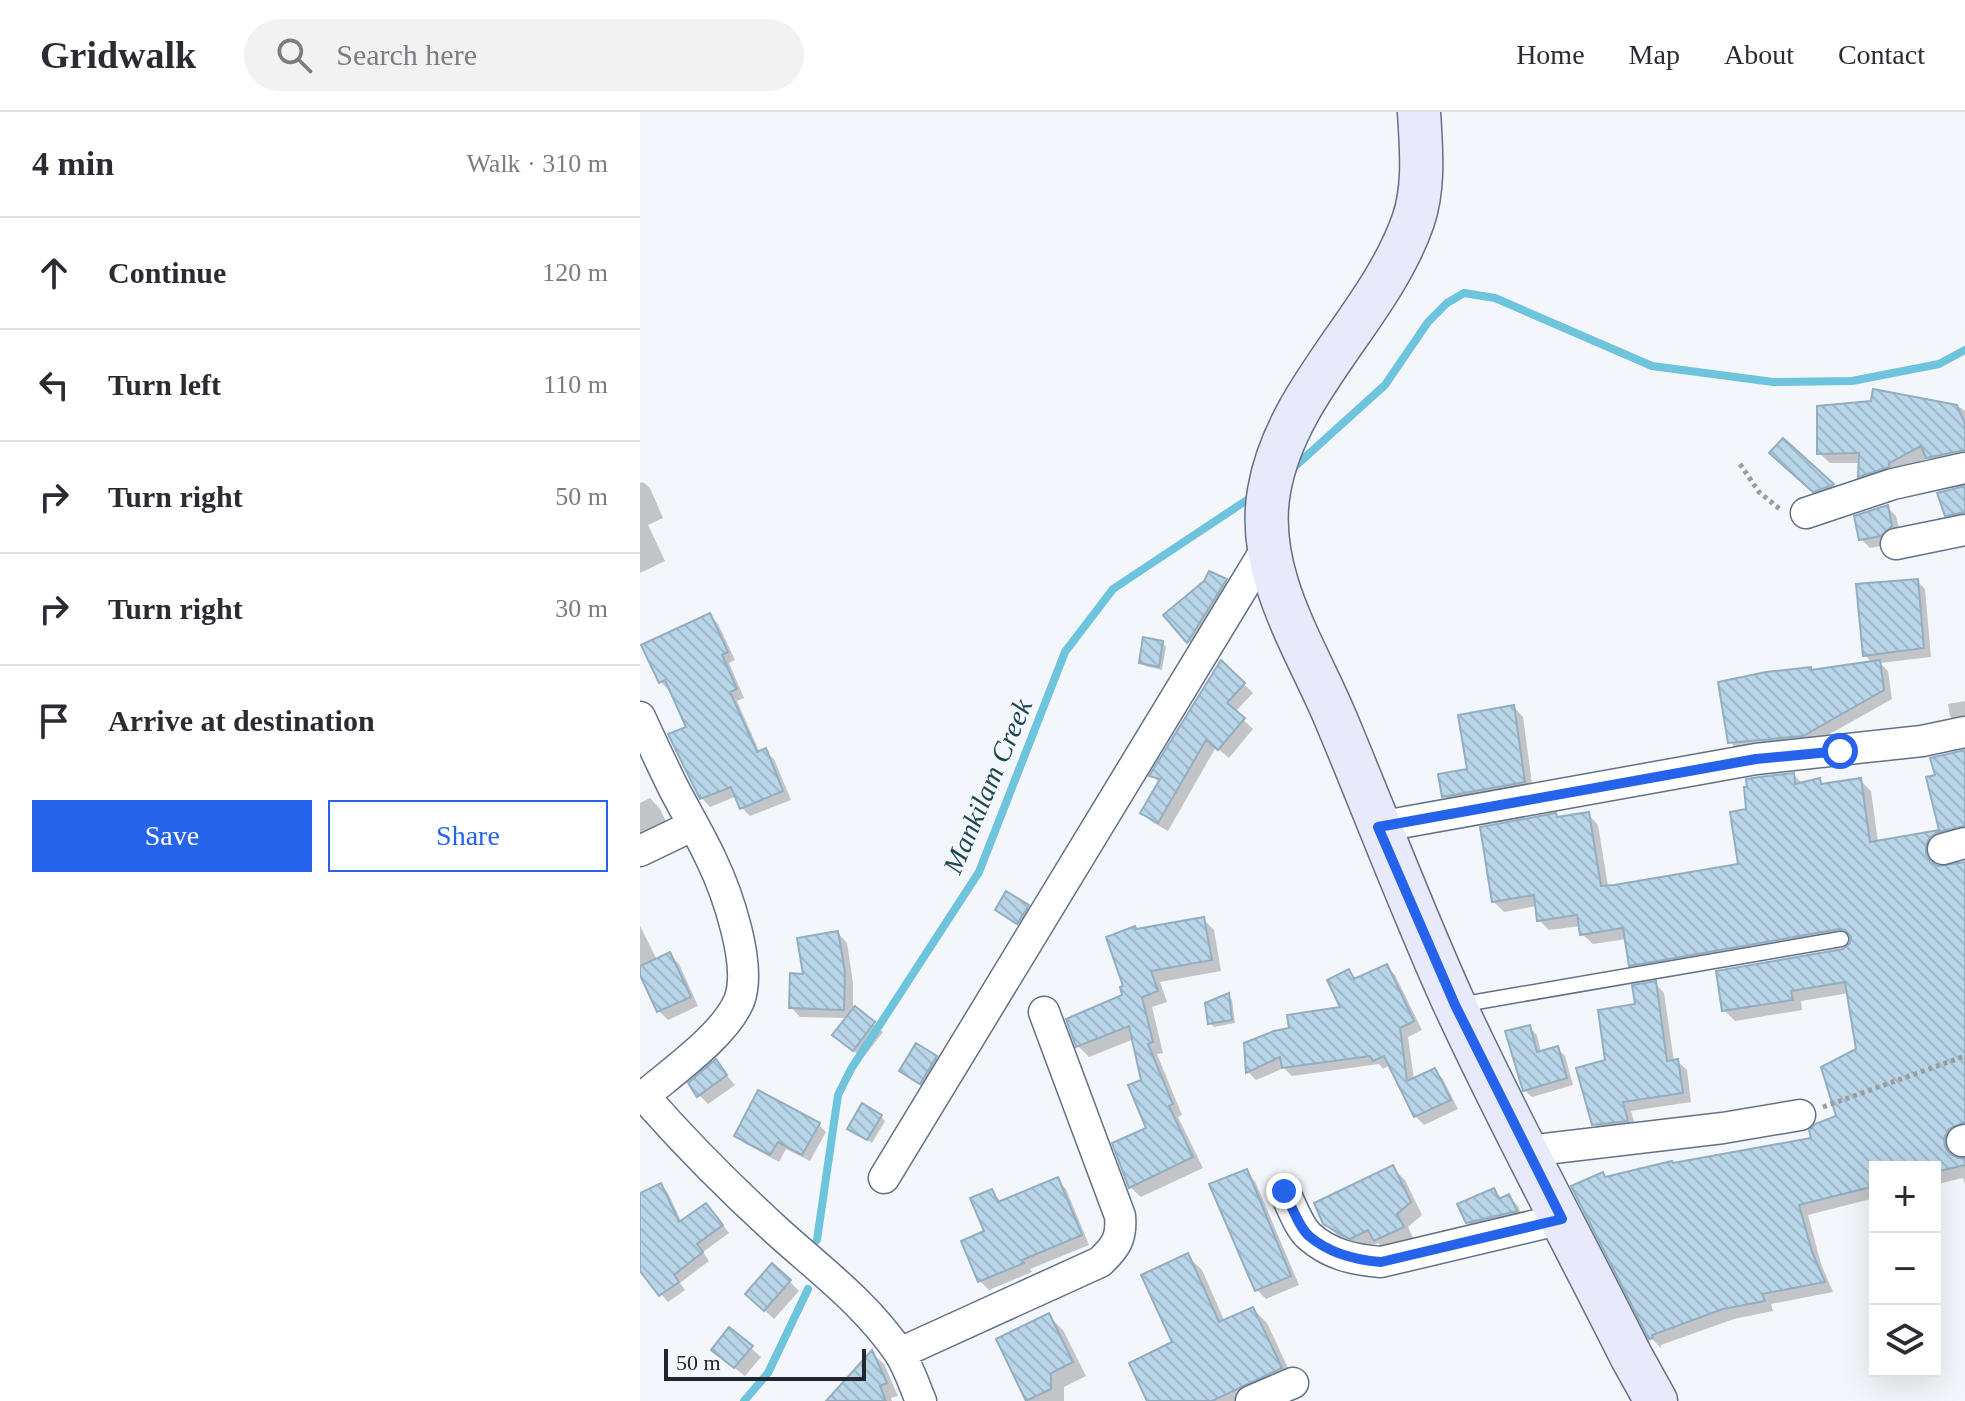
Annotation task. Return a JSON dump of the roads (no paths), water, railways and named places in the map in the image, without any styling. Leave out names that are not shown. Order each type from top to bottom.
[{"type":"street","points":[[1419,112],[1419,186],[1414,218],[1397,258],[1304,405],[1279,454],[1268,495],[1268,546],[1277,587],[1335,717],[1378,827],[1455,1005],[1656,1401]]},
{"type":"street","points":[[1806,513],[1893,484],[1965,468]]},
{"type":"street","points":[[1896,544],[1965,530]]},
{"type":"street","points":[[884,1178],[1268,546]]},
{"type":"street","points":[[640,717],[711,859],[729,906],[744,980],[739,1002],[721,1027],[642,1096],[732,1189],[842,1286],[900,1353],[921,1401]]},
{"type":"street","points":[[1378,827],[1756,759],[1922,741],[1965,732]]},
{"type":"street","points":[[640,851],[692,826]]},
{"type":"street","points":[[900,1353],[1100,1262],[1115,1248],[1121,1233],[1120,1216],[1044,1012]]},
{"type":"street","points":[[1528,1151],[1723,1128],[1800,1115]]},
{"type":"street","points":[[1284,1191],[1308,1235],[1336,1253],[1355,1260],[1381,1262],[1562,1219]]},
{"type":"street","points":[[1251,1401],[1293,1383]]},
{"type":"lane","points":[[1455,1005],[1841,939]]},
{"type":"waterway","name":"Mankilam Creek","points":[[1291,470],[1385,385],[1428,322],[1447,303],[1464,293],[1495,298],[1652,366],[1773,382],[1852,381],[1939,364],[1965,350]]},
{"type":"waterway","name":"Mankilam Creek","points":[[817,1240],[838,1095],[851,1069],[979,872],[1065,652],[1113,589],[1250,498]]},
{"type":"waterway","name":"Mankilam Creek","points":[[744,1401],[768,1373],[808,1289]]}]
